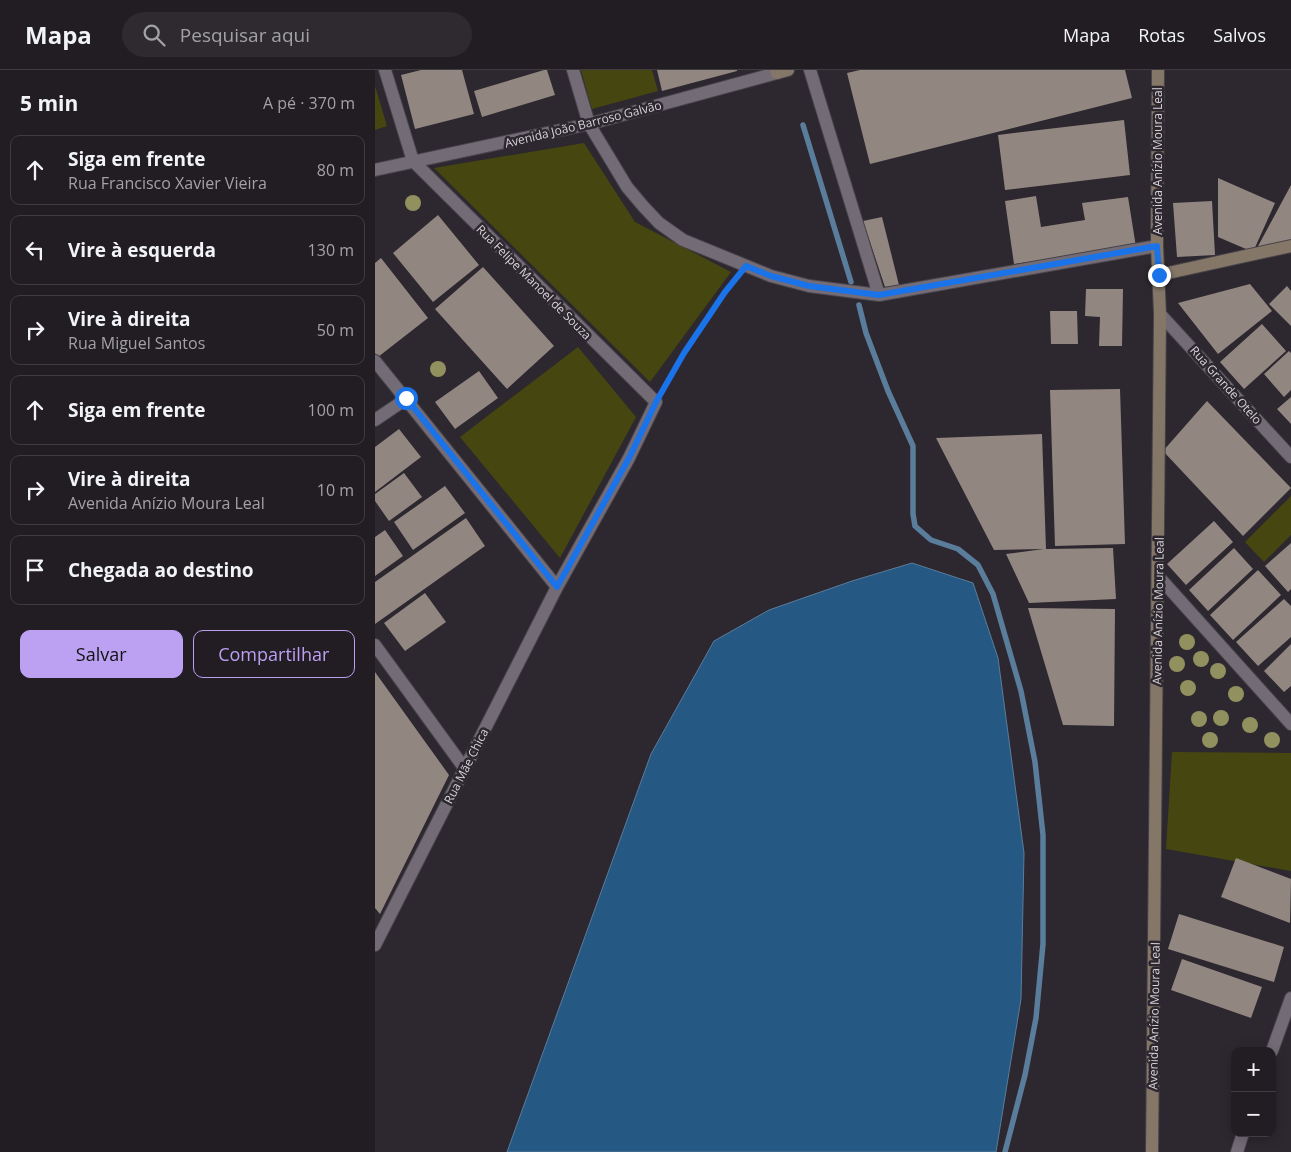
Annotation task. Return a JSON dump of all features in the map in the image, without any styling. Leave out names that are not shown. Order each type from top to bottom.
[{"type":"street","points":[[385,70],[413,161]]},
{"type":"street","points":[[573,70],[589,124],[627,188],[659,224],[683,240],[771,276],[809,286],[879,295],[1157,246]]},
{"type":"street","points":[[809,70],[879,295]]},
{"type":"street","name":"Avenida Anízio Moura Leal","points":[[1152,1152],[1160,314],[1157,246],[1158,70]]},
{"type":"street","name":"Avenida João Barroso Galvão","points":[[375,170],[589,124],[780,71]]},
{"type":"street","name":"Rua Felipe Manoel de Souza","points":[[413,161],[656,402]]},
{"type":"street","points":[[1159,275],[1291,246]]},
{"type":"street","name":"Rua Grande Otelo","points":[[1160,314],[1291,456]]},
{"type":"street","points":[[375,361],[557,587]]},
{"type":"street","points":[[375,420],[406,398]]},
{"type":"street","name":"Rua Mãe Chica","points":[[375,945],[557,587],[629,458],[656,402]]},
{"type":"street","points":[[1158,576],[1291,724]]},
{"type":"street","points":[[375,645],[465,769]]},
{"type":"street","points":[[1273,1047],[1291,998]]},
{"type":"street","points":[[1237,1152],[1242,1137]]},
{"type":"path","points":[[656,402],[684,353],[725,292],[746,266]]},
{"type":"shaded area","points":[[581,70],[652,70],[658,91],[592,109]]},
{"type":"shaded area","points":[[375,86],[387,126],[375,130]]},
{"type":"shaded area","points":[[584,143],[635,222],[731,272],[650,382],[434,168]]},
{"type":"shaded area","points":[[578,347],[636,417],[560,558],[460,437]]},
{"type":"shaded area","points":[[1291,496],[1291,535],[1264,562],[1245,542]]},
{"type":"shaded area","points":[[1172,752],[1291,753],[1291,871],[1166,849]]},
{"type":"water","points":[[912,563],[973,583],[998,658],[1024,853],[1021,999],[996,1152],[507,1152],[651,754],[714,641],[769,610],[852,581]]},
{"type":"building","points":[[421,70],[462,70],[474,114],[415,129],[401,75]]},
{"type":"building","points":[[547,70],[555,95],[482,117],[474,91]]},
{"type":"building","points":[[657,70],[737,70],[737,71],[662,91]]},
{"type":"building","points":[[860,70],[1125,70],[1132,98],[870,164],[847,73]]},
{"type":"building","points":[[1124,120],[1130,175],[1005,190],[998,135]]},
{"type":"building","points":[[1218,178],[1275,203],[1253,252],[1218,237]]},
{"type":"building","points":[[1291,185],[1291,240],[1257,248]]},
{"type":"building","points":[[1036,196],[1041,227],[1085,220],[1082,203],[1128,197],[1136,247],[1014,264],[1005,201]]},
{"type":"building","points":[[1212,201],[1215,255],[1177,257],[1173,203]]},
{"type":"building","points":[[438,215],[479,265],[433,302],[393,253]]},
{"type":"building","points":[[882,217],[899,285],[885,287],[863,221]]},
{"type":"building","points":[[381,258],[428,318],[378,357],[375,353],[375,263]]},
{"type":"building","points":[[483,267],[554,346],[507,389],[435,309]]},
{"type":"building","points":[[1250,284],[1272,311],[1218,354],[1178,303]]},
{"type":"building","points":[[1287,286],[1291,291],[1291,326],[1269,304]]},
{"type":"building","points":[[1086,289],[1123,289],[1122,346],[1099,346],[1100,317],[1085,316]]},
{"type":"building","points":[[1050,311],[1077,311],[1078,344],[1051,344]]},
{"type":"building","points":[[1262,324],[1286,351],[1244,389],[1220,362]]},
{"type":"building","points":[[1289,351],[1291,353],[1291,390],[1284,397],[1264,374]]},
{"type":"building","points":[[479,371],[498,398],[455,429],[435,402]]},
{"type":"building","points":[[1120,389],[1125,544],[1055,546],[1050,390]]},
{"type":"building","points":[[1291,397],[1291,424],[1277,409]]},
{"type":"building","points":[[1207,401],[1291,488],[1243,536],[1163,451]]},
{"type":"building","points":[[399,429],[421,457],[375,492],[375,447]]},
{"type":"building","points":[[1042,434],[1046,549],[1113,548],[1116,599],[1029,603],[1006,554],[1044,549],[994,550],[936,438]]},
{"type":"building","points":[[404,473],[422,497],[389,521],[375,501],[375,494]]},
{"type":"building","points":[[445,486],[465,513],[413,550],[394,522]]},
{"type":"building","points":[[466,518],[485,546],[375,624],[375,582]]},
{"type":"building","points":[[1214,521],[1233,542],[1186,585],[1167,564]]},
{"type":"building","points":[[385,530],[403,556],[375,576],[375,537]]},
{"type":"building","points":[[1291,543],[1291,589],[1288,592],[1265,566]]},
{"type":"building","points":[[1234,548],[1253,569],[1208,611],[1189,590]]},
{"type":"building","points":[[1258,570],[1281,595],[1233,640],[1210,615]]},
{"type":"building","points":[[425,593],[446,622],[405,651],[384,623]]},
{"type":"building","points":[[1284,599],[1291,606],[1291,637],[1258,666],[1236,642]]},
{"type":"building","points":[[1028,608],[1115,609],[1114,726],[1063,725]]},
{"type":"building","points":[[1291,644],[1291,686],[1284,692],[1264,671]]},
{"type":"building","points":[[375,672],[449,775],[380,914],[375,908]]},
{"type":"building","points":[[1236,858],[1291,879],[1290,923],[1221,897]]},
{"type":"building","points":[[1179,914],[1284,947],[1274,982],[1168,949]]},
{"type":"building","points":[[1182,959],[1262,987],[1251,1018],[1171,990]]},
{"type":"waterway","points":[[803,125],[851,282]]},
{"type":"waterway","points":[[859,305],[866,333],[888,391],[913,446],[913,514],[915,526],[931,540],[958,549],[978,565],[993,594],[1021,691],[1035,762],[1043,835],[1043,944],[1036,1018],[1025,1075],[1005,1152]]},
{"type":"route","points":[[406,398],[557,587],[587,531],[606,501],[656,402],[684,353],[725,292],[746,266],[771,276],[809,286],[879,295],[1157,246],[1159,275]]}]
